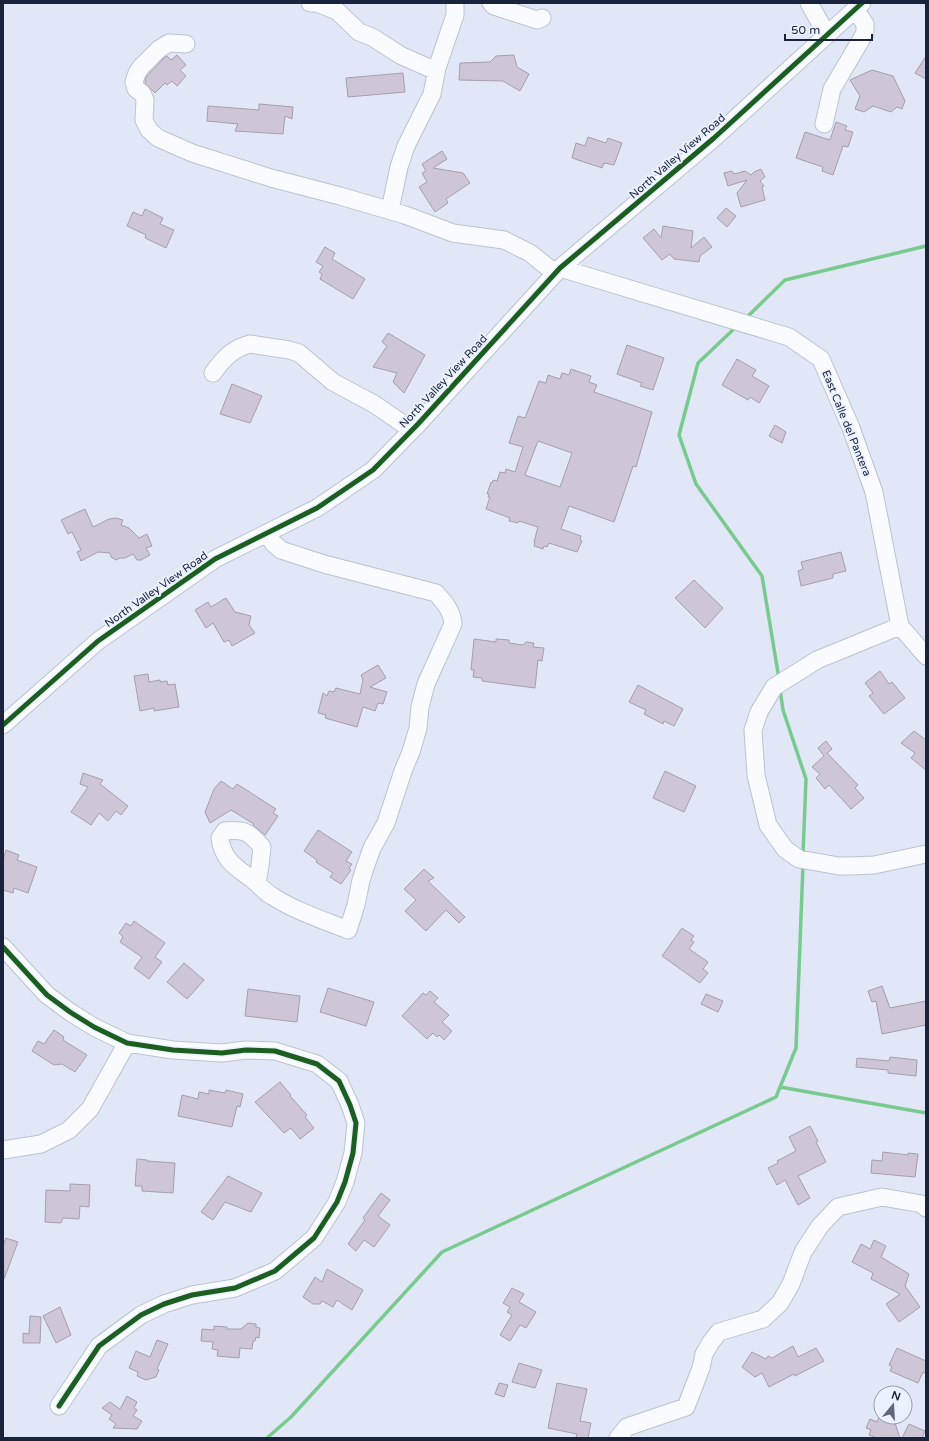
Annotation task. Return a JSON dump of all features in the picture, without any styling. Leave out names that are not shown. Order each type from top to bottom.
[{"type":"street","points":[[310,3],[317,3],[336,10],[359,32],[372,37],[400,56],[436,71]]},
{"type":"street","points":[[390,210],[399,167],[406,146],[432,94],[436,71],[455,15],[455,3]]},
{"type":"street","points":[[491,3],[494,6],[537,20],[542,18]]},
{"type":"street","points":[[809,3],[827,35]]},
{"type":"street","points":[[824,124],[832,89],[866,33],[865,24],[859,6]]},
{"type":"street","name":"North Valley View Road","points":[[3,725],[98,641],[215,559],[317,508],[373,470],[412,430],[558,271],[714,138],[859,6]]},
{"type":"street","points":[[186,44],[169,42],[159,49],[141,67],[134,82],[136,89],[142,93],[145,100],[144,120],[149,130],[158,138],[192,153],[271,178],[390,210],[453,233],[504,240],[530,253],[558,271]]},
{"type":"street","name":"East Calle del Pantera","points":[[558,271],[789,337],[821,359],[851,428],[874,492],[900,626],[926,656]]},
{"type":"street","points":[[213,373],[230,353],[250,344],[289,350],[299,353],[333,382],[374,404],[412,430]]},
{"type":"street","points":[[257,883],[271,896],[296,909],[348,930],[356,905],[360,880],[372,848],[386,823],[403,771],[411,752],[418,728],[420,707],[426,684],[453,624],[452,616],[447,605],[436,594],[324,564],[281,550],[273,543],[267,533]]},
{"type":"street","points":[[900,626],[817,660],[774,687],[759,712],[753,730],[756,775],[768,825],[785,849],[799,859],[839,866],[851,866],[874,864],[926,854]]},
{"type":"street","points":[[3,947],[47,994],[58,1003],[94,1027],[127,1044],[173,1050],[222,1053],[246,1050],[275,1051],[317,1064],[339,1081],[356,1123],[353,1153],[345,1182],[337,1202],[314,1238],[275,1271],[235,1288],[192,1295],[164,1304],[141,1315],[99,1346],[59,1406]]},
{"type":"street","points":[[3,1150],[41,1144],[69,1130],[90,1109],[127,1044]]},
{"type":"street","points":[[618,1438],[627,1426],[686,1407],[701,1368],[704,1354],[710,1342],[719,1332],[763,1319],[780,1303],[791,1284],[803,1252],[820,1226],[838,1207],[882,1197],[922,1204],[926,1208]]},
{"type":"building","points":[[177,55],[186,65],[180,70],[186,76],[177,86],[172,81],[167,85],[165,83],[155,93],[145,83],[146,77],[165,57],[167,56],[171,60]]},
{"type":"building","points":[[514,55],[517,67],[529,74],[520,91],[503,81],[459,80],[460,63],[490,62],[496,56]]},
{"type":"building","points":[[926,56],[926,79],[915,73]]},
{"type":"building","points":[[872,70],[893,76],[905,101],[902,109],[897,107],[891,112],[873,106],[864,112],[855,109],[860,96],[850,80]]},
{"type":"building","points":[[403,73],[405,92],[348,97],[346,78]]},
{"type":"building","points":[[259,104],[293,107],[292,119],[285,116],[283,134],[235,131],[238,124],[207,121],[208,106],[259,110]]},
{"type":"building","points":[[836,122],[847,126],[845,130],[853,132],[848,147],[843,146],[833,175],[822,171],[823,167],[796,158],[805,132],[830,140]]},
{"type":"building","points":[[588,137],[606,143],[608,138],[622,143],[614,165],[604,163],[602,168],[572,158],[576,143],[585,146]]},
{"type":"building","points":[[442,151],[447,159],[433,168],[463,173],[470,183],[446,199],[448,203],[435,212],[419,187],[427,182],[422,173],[426,171],[422,164]]},
{"type":"building","points":[[761,169],[765,177],[760,181],[764,186],[762,187],[765,200],[741,207],[737,193],[747,180],[728,186],[724,173],[732,171],[734,174],[745,171],[751,175]]},
{"type":"building","points":[[726,208],[736,216],[727,227],[717,218]]},
{"type":"building","points":[[145,209],[163,218],[160,224],[174,230],[166,248],[145,238],[146,235],[127,226],[133,212],[142,216]]},
{"type":"building","points":[[663,226],[693,231],[691,248],[704,237],[712,247],[700,256],[699,262],[674,259],[670,254],[662,260],[643,238],[654,229],[661,238]]},
{"type":"building","points":[[325,247],[335,253],[332,259],[365,279],[353,299],[320,279],[322,274],[319,272],[323,266],[316,262]]},
{"type":"building","points":[[388,333],[425,355],[404,393],[393,382],[397,373],[373,367],[387,346],[382,342]]},
{"type":"building","points":[[627,345],[664,358],[653,390],[640,386],[642,383],[617,374]]},
{"type":"building","points":[[737,359],[756,370],[752,376],[769,386],[759,403],[750,397],[748,400],[722,385]]},
{"type":"building","points":[[571,369],[591,376],[589,382],[597,385],[594,392],[652,412],[636,467],[633,466],[614,522],[569,506],[561,529],[581,536],[580,540],[582,541],[577,552],[549,543],[547,547],[544,546],[543,549],[534,546],[538,527],[519,521],[518,523],[509,521],[510,518],[486,509],[490,497],[488,497],[489,494],[487,494],[491,482],[492,483],[493,480],[497,481],[500,472],[505,473],[506,469],[515,472],[523,447],[509,443],[518,416],[525,418],[539,381],[546,383],[548,375],[560,379],[562,373],[569,375]],"holes":[[[538,441],[572,453],[560,487],[525,475]]]},
{"type":"building","points":[[232,384],[262,396],[250,423],[220,414]]},
{"type":"building","points":[[775,425],[786,432],[782,443],[769,436]]},
{"type":"building","points":[[85,509],[93,527],[109,519],[116,518],[123,520],[121,525],[129,528],[139,538],[147,534],[152,546],[146,548],[150,555],[141,560],[137,560],[133,554],[116,560],[111,557],[110,553],[98,552],[81,561],[77,552],[81,550],[72,532],[68,534],[61,520]]},
{"type":"building","points":[[841,552],[846,571],[833,574],[833,578],[801,586],[798,571],[803,569],[801,562]]},
{"type":"building","points":[[694,580],[723,608],[705,628],[675,598]]},
{"type":"building","points":[[226,598],[235,612],[251,616],[249,625],[255,633],[232,646],[229,640],[224,642],[213,623],[206,628],[195,610],[208,602],[211,607]]},
{"type":"building","points":[[474,639],[496,642],[496,639],[509,640],[509,643],[523,645],[526,642],[534,643],[533,647],[544,648],[542,661],[538,660],[535,688],[482,681],[482,678],[473,677],[474,670],[471,670]]},
{"type":"building","points":[[378,665],[386,678],[370,687],[387,692],[383,704],[378,703],[375,711],[363,707],[357,727],[325,718],[326,715],[318,713],[323,693],[327,696],[329,691],[334,692],[336,688],[360,694],[363,680],[361,675]]},
{"type":"building","points":[[880,671],[889,684],[892,682],[905,698],[884,714],[869,696],[873,693],[865,683]]},
{"type":"building","points":[[148,674],[149,682],[160,680],[160,682],[167,681],[168,685],[175,684],[179,707],[154,711],[154,708],[140,711],[134,676]]},
{"type":"building","points":[[638,685],[683,709],[674,726],[664,721],[663,724],[644,714],[646,710],[629,702]]},
{"type":"building","points":[[914,731],[926,740],[926,770],[911,758],[915,753],[901,743]]},
{"type":"building","points":[[826,741],[832,749],[827,753],[858,785],[855,788],[864,798],[851,809],[829,785],[825,789],[816,778],[820,774],[812,767],[824,756],[818,748]]},
{"type":"building","points":[[665,771],[696,786],[684,812],[653,798]]},
{"type":"building","points":[[83,773],[103,780],[100,784],[128,806],[121,815],[116,811],[108,821],[99,813],[91,825],[71,812],[88,787],[80,784]]},
{"type":"building","points":[[221,781],[233,789],[237,784],[276,809],[273,813],[278,816],[265,835],[253,825],[254,824],[231,810],[210,823],[205,812],[214,789]]},
{"type":"building","points":[[318,830],[352,852],[346,861],[352,864],[349,868],[351,870],[341,884],[330,877],[333,873],[316,862],[317,860],[304,851]]},
{"type":"building","points":[[6,850],[19,855],[17,860],[37,867],[28,893],[14,888],[13,893],[3,890],[3,860]]},
{"type":"building","points":[[424,869],[434,878],[428,881],[465,917],[459,923],[446,910],[426,931],[405,911],[416,900],[404,889]]},
{"type":"building","points":[[134,921],[165,943],[155,957],[162,962],[149,979],[134,968],[142,957],[120,942],[123,937],[119,933],[126,923],[131,926]]},
{"type":"building","points":[[682,928],[694,936],[691,940],[694,942],[689,949],[708,962],[703,969],[708,973],[700,983],[662,956]]},
{"type":"building","points":[[184,963],[204,980],[187,999],[167,982]]},
{"type":"building","points":[[882,986],[890,1008],[926,1001],[926,1025],[882,1034],[876,1001],[872,1002],[868,991]]},
{"type":"building","points":[[328,988],[374,1002],[366,1026],[320,1012]]},
{"type":"building","points":[[248,989],[300,996],[297,1022],[245,1016]]},
{"type":"building","points":[[430,991],[438,998],[434,1002],[449,1015],[442,1022],[452,1031],[444,1040],[439,1035],[437,1037],[433,1033],[427,1039],[402,1016],[423,993],[426,995]]},
{"type":"building","points":[[706,994],[723,1001],[718,1012],[701,1004]]},
{"type":"building","points":[[54,1030],[64,1037],[63,1040],[87,1055],[75,1072],[62,1064],[54,1065],[32,1051],[38,1041],[44,1044]]},
{"type":"building","points":[[890,1057],[917,1060],[916,1076],[888,1073],[888,1070],[856,1067],[857,1058],[889,1061]]},
{"type":"building","points":[[280,1082],[307,1115],[305,1117],[314,1128],[300,1139],[291,1128],[284,1133],[255,1102]]},
{"type":"building","points":[[209,1090],[225,1093],[226,1090],[243,1094],[240,1107],[237,1106],[232,1127],[178,1116],[182,1095],[198,1099],[199,1092],[209,1094]]},
{"type":"building","points":[[810,1126],[818,1141],[816,1142],[826,1162],[798,1176],[810,1198],[798,1205],[785,1180],[777,1185],[768,1168],[778,1163],[777,1161],[796,1151],[789,1137]]},
{"type":"building","points":[[883,1152],[908,1155],[908,1153],[918,1154],[915,1177],[871,1173],[872,1160],[882,1161]]},
{"type":"building","points":[[137,1159],[175,1163],[173,1193],[142,1191],[142,1186],[135,1186]]},
{"type":"building","points":[[228,1176],[262,1193],[251,1212],[225,1202],[213,1220],[201,1212]]},
{"type":"building","points":[[70,1184],[90,1185],[89,1207],[80,1206],[79,1219],[63,1218],[61,1223],[45,1222],[46,1190],[70,1191]]},
{"type":"building","points":[[381,1193],[390,1200],[378,1216],[390,1225],[374,1247],[364,1240],[356,1251],[348,1244],[365,1220],[363,1218]]},
{"type":"building","points":[[6,1238],[18,1242],[4,1279],[3,1245]]},
{"type":"building","points":[[874,1240],[886,1246],[881,1257],[909,1274],[905,1286],[920,1307],[899,1322],[886,1304],[900,1294],[871,1279],[873,1273],[852,1262],[861,1244],[870,1249]]},
{"type":"building","points":[[327,1269],[363,1290],[352,1310],[337,1300],[333,1307],[322,1301],[320,1304],[313,1304],[303,1297],[315,1277],[322,1282]]},
{"type":"building","points":[[512,1288],[524,1294],[519,1302],[536,1312],[526,1328],[520,1325],[510,1341],[500,1335],[512,1315],[507,1312],[510,1307],[503,1303]]},
{"type":"building","points":[[60,1307],[71,1335],[56,1343],[43,1316]]},
{"type":"building","points":[[30,1316],[41,1317],[40,1343],[23,1343],[23,1333],[29,1334]]},
{"type":"building","points":[[248,1323],[256,1324],[256,1327],[260,1328],[259,1338],[256,1337],[255,1341],[253,1341],[252,1349],[240,1348],[239,1358],[217,1356],[218,1350],[212,1349],[213,1342],[201,1341],[202,1329],[214,1330],[214,1326],[227,1327],[227,1329],[241,1329]]},
{"type":"building","points":[[157,1340],[168,1344],[157,1369],[159,1370],[156,1377],[146,1380],[137,1376],[138,1372],[129,1368],[136,1351],[150,1357]]},
{"type":"building","points":[[793,1346],[798,1357],[816,1348],[824,1361],[769,1387],[762,1373],[755,1377],[742,1367],[752,1352],[766,1359],[768,1356],[772,1358]]},
{"type":"building","points":[[897,1348],[926,1361],[926,1374],[923,1372],[918,1383],[890,1371],[892,1366],[889,1365]]},
{"type":"building","points":[[519,1363],[542,1370],[535,1388],[512,1382]]},
{"type":"building","points":[[499,1383],[508,1385],[504,1397],[495,1394]]},
{"type":"building","points":[[557,1383],[587,1389],[580,1421],[591,1423],[588,1438],[576,1438],[577,1434],[548,1428]]},
{"type":"building","points":[[127,1396],[137,1402],[134,1408],[137,1410],[133,1416],[142,1421],[137,1429],[113,1428],[116,1424],[109,1419],[112,1415],[102,1408],[110,1402],[120,1409]]},
{"type":"building","points":[[870,1419],[873,1420],[873,1425],[896,1425],[900,1438],[877,1438],[869,1435],[871,1430],[866,1428]]},
{"type":"building","points":[[908,1425],[925,1431],[922,1438],[902,1438]]},
{"type":"waterway","points":[[745,319],[785,280],[926,246]]},
{"type":"waterway","points":[[736,327],[698,363],[679,435],[696,484],[762,576],[779,679]]},
{"type":"waterway","points":[[780,689],[783,710],[806,779],[803,854]]},
{"type":"waterway","points":[[267,1438],[291,1417],[442,1252],[776,1097],[796,1048],[803,865]]},
{"type":"waterway","points":[[780,1087],[926,1113]]},
{"type":"cycle path","points":[[3,725],[98,641],[215,559],[317,508],[373,470],[418,424],[560,268],[714,138],[862,3]]},
{"type":"cycle path","points":[[3,947],[47,995],[94,1027],[127,1043],[173,1050],[222,1053],[246,1050],[275,1051],[317,1064],[339,1081],[356,1123],[353,1153],[345,1182],[337,1202],[314,1238],[275,1271],[235,1288],[192,1295],[164,1304],[141,1315],[99,1346],[59,1406]]}]
